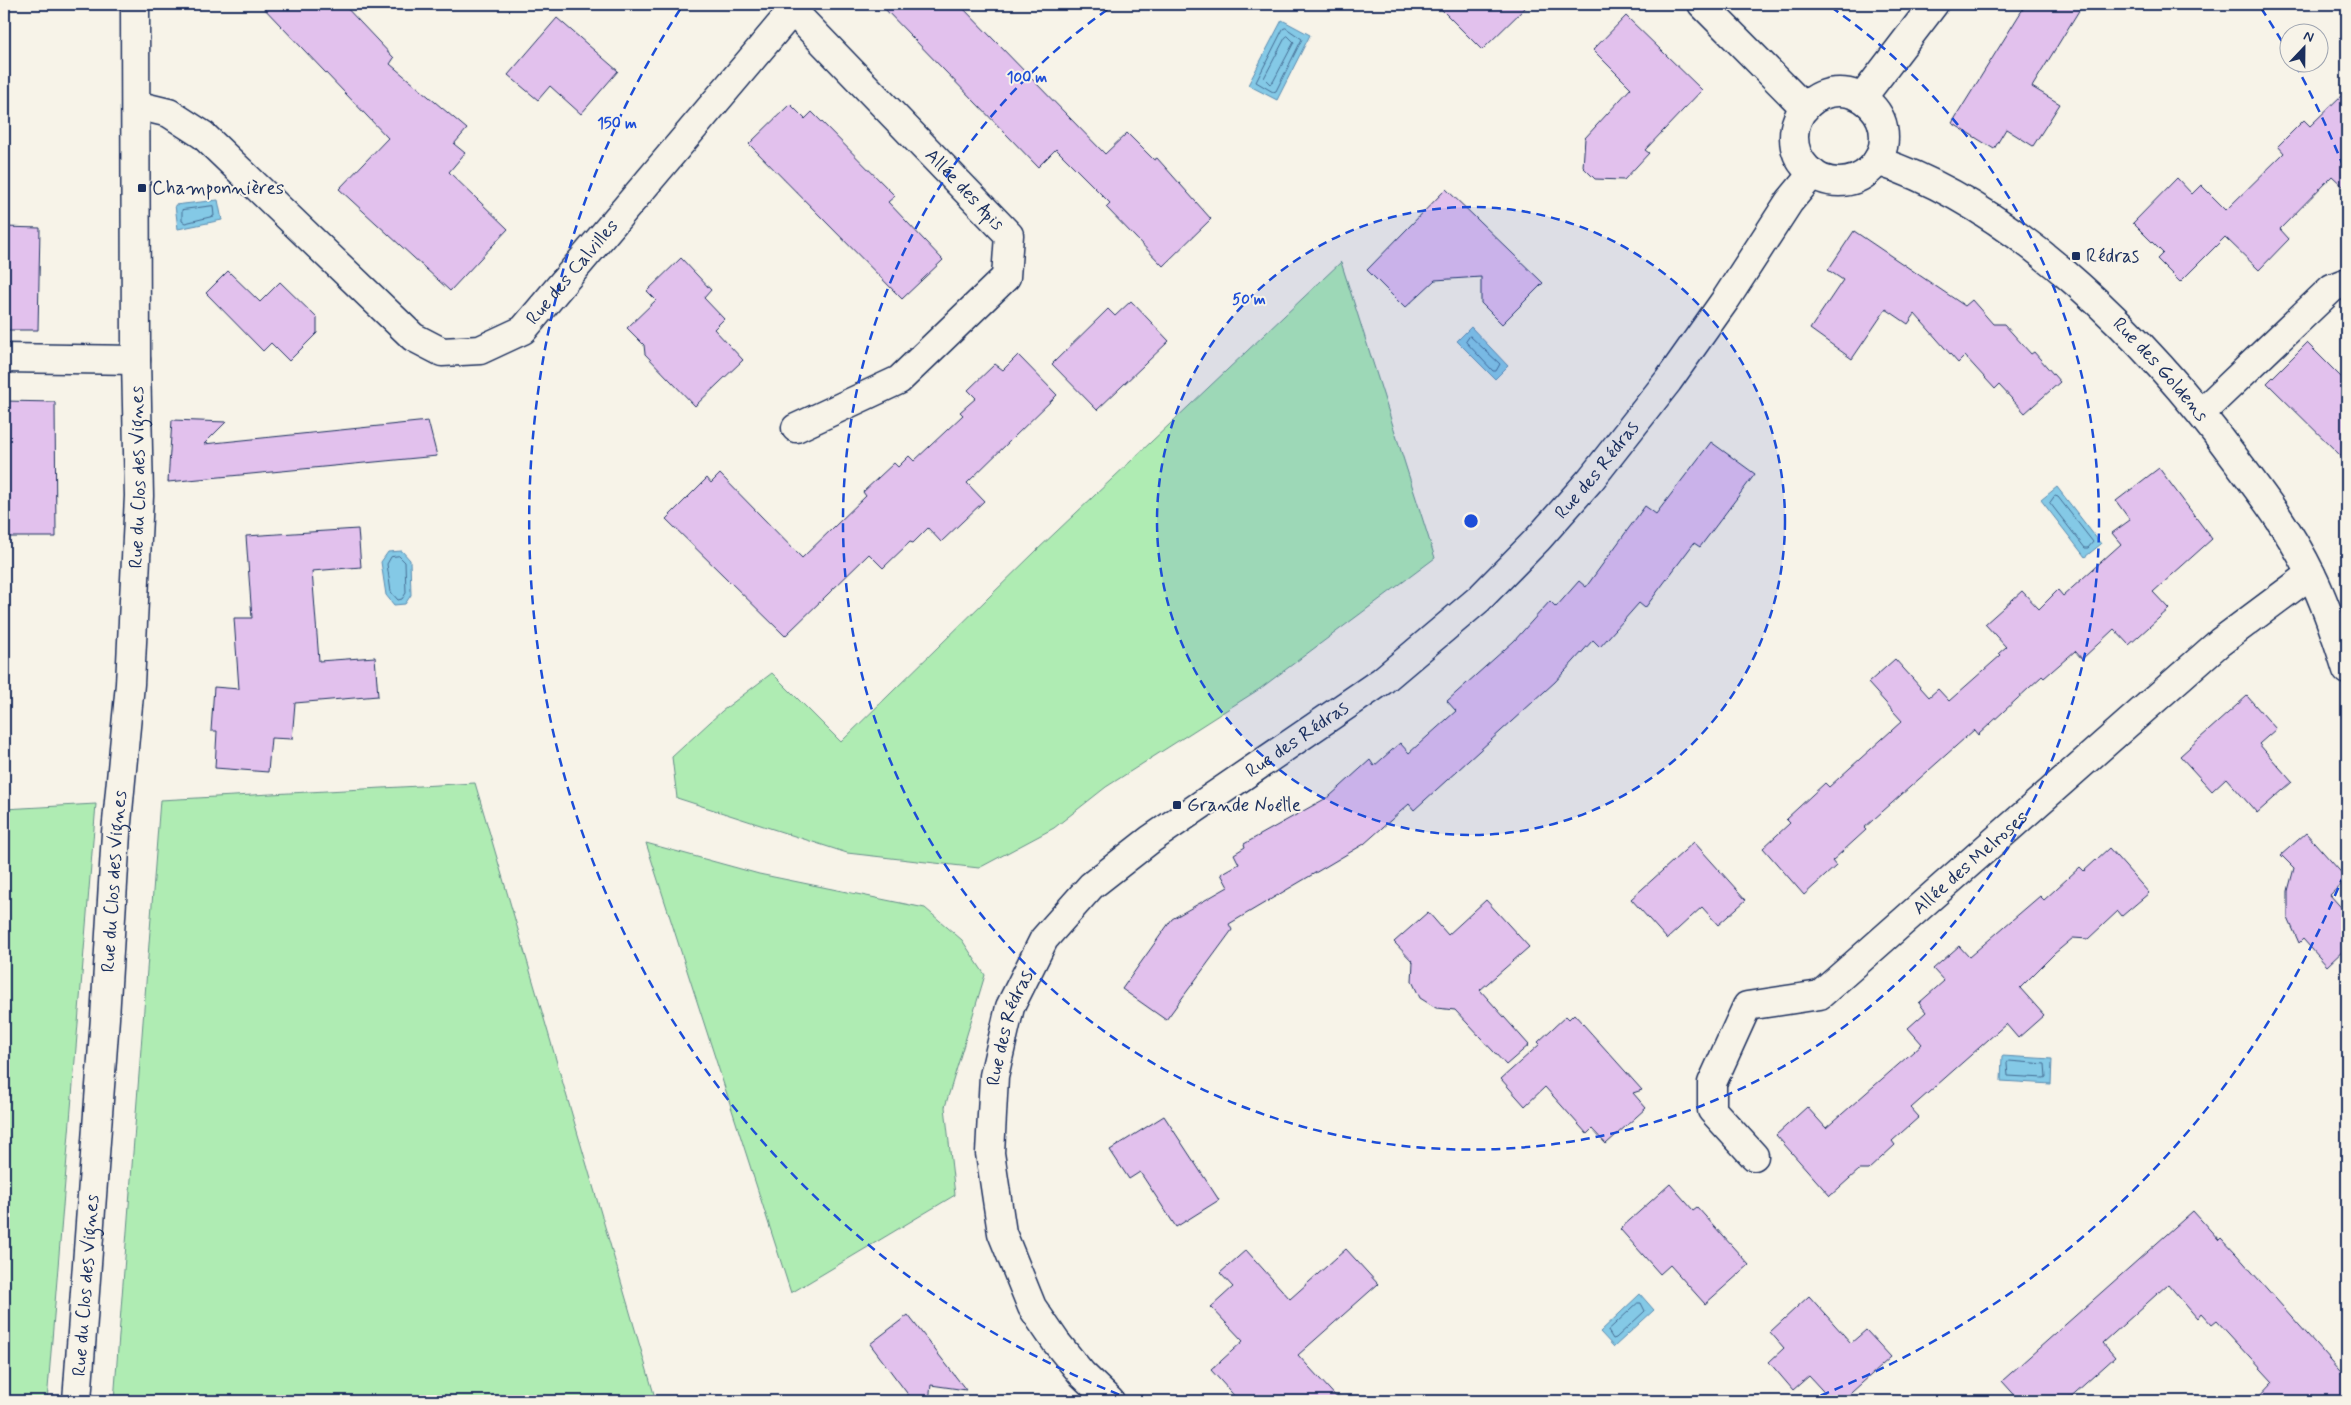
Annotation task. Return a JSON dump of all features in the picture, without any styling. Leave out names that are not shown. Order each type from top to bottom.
[{"type":"street","name":"Rue du Clos des Vignes","points":[[77,1401],[105,1028],[116,833],[130,684],[139,496],[136,360],[135,4]]},
{"type":"street","points":[[1702,4],[1805,108]]},
{"type":"street","points":[[1862,98],[1934,4]]},
{"type":"street","name":"Rue des Calvilles","points":[[136,105],[169,113],[203,135],[413,337],[442,352],[480,350],[523,330],[795,7]]},
{"type":"street","name":"Allée des Apis","points":[[795,7],[1009,235],[1006,277],[899,380],[796,428]]},
{"type":"street","points":[[1825,94],[1851,94],[1862,98],[1873,107],[1880,120],[1884,134],[1883,148],[1877,161],[1868,172],[1855,180],[1840,182],[1826,180],[1813,173],[1802,163],[1796,150],[1794,135],[1797,121],[1805,108],[1825,94]]},
{"type":"street","name":"Rue des Goldens","points":[[1877,161],[1948,191],[2009,229],[2067,276],[2138,341],[2202,412],[2269,503],[2311,574],[2347,670]]},
{"type":"street","name":"Rue des Rédras","points":[[1110,1401],[1082,1374],[1056,1342],[1032,1307],[1002,1232],[990,1153],[994,1076],[1010,1007],[1044,939],[1091,886],[1151,839],[1382,681],[1479,599],[1537,540],[1592,479],[1668,381],[1726,299],[1789,202],[1813,173]]},
{"type":"street","points":[[2202,412],[2332,288],[2347,282]]},
{"type":"street","name":"Rue du Clos des Vignes","points":[[4,358],[136,360]]},
{"type":"street","name":"Allée des Melroses","points":[[1754,1156],[1712,1110],[1712,1082],[1747,1006],[1820,995],[2220,642],[2311,574]]},
{"type":"green space","points":[[1341,262],[1435,558],[1261,688],[1106,787],[1054,828],[979,868],[847,853],[677,798],[672,757],[722,711],[772,673],[841,742],[1037,550]]},
{"type":"green space","points":[[475,783],[656,1401],[114,1401],[160,800]]},
{"type":"green space","points":[[96,804],[47,1401],[4,1401],[4,809]]},
{"type":"green space","points":[[646,843],[759,874],[925,908],[962,940],[985,975],[945,1107],[955,1195],[791,1293]]},
{"type":"water","points":[[1282,20],[1310,35],[1277,100],[1248,85]]},
{"type":"water","points":[[218,200],[222,220],[178,229],[175,205]]},
{"type":"water","points":[[1471,327],[1508,366],[1495,379],[1457,341]]},
{"type":"water","points":[[2057,487],[2101,544],[2085,557],[2041,500]]},
{"type":"water","points":[[402,551],[410,560],[411,595],[405,604],[394,605],[386,595],[381,562],[388,552]]},
{"type":"water","points":[[2002,1056],[2052,1059],[2051,1084],[2001,1081]]},
{"type":"water","points":[[1640,1294],[1654,1310],[1614,1347],[1600,1332]]},
{"type":"building","points":[[260,4],[343,4],[394,58],[390,64],[467,129],[454,144],[465,153],[449,172],[508,229],[450,291],[339,189],[388,138]]},
{"type":"building","points":[[880,4],[959,4],[1105,154],[1127,133],[1154,160],[1157,158],[1211,219],[1163,266],[1106,207],[1110,203],[1056,149],[1038,167]]},
{"type":"building","points":[[1436,4],[1529,4],[1482,50]]},
{"type":"building","points":[[2026,4],[2083,4],[2032,87],[2060,104],[2033,146],[2006,129],[1994,149],[1952,123]]},
{"type":"building","points":[[1626,16],[1702,90],[1645,150],[1649,153],[1624,180],[1595,179],[1583,167],[1585,138],[1631,88],[1593,50]]},
{"type":"building","points":[[557,18],[618,71],[581,114],[550,86],[538,100],[508,75]]},
{"type":"building","points":[[2347,90],[2347,190],[2332,176],[2280,229],[2289,239],[2259,270],[2225,237],[2180,282],[2157,259],[2163,253],[2133,223],[2177,178],[2192,194],[2201,185],[2226,210],[2284,153],[2278,146],[2304,120],[2310,126]]},
{"type":"building","points":[[790,104],[805,119],[812,112],[895,196],[888,202],[943,260],[902,299],[749,144]]},
{"type":"building","points":[[1446,189],[1543,283],[1502,324],[1481,303],[1481,277],[1435,280],[1405,308],[1367,270]]},
{"type":"building","points":[[4,227],[40,228],[38,330],[4,330]]},
{"type":"building","points":[[1854,231],[1965,306],[1972,300],[1993,324],[2004,324],[2031,354],[2034,352],[2060,382],[2025,413],[1999,385],[1995,389],[1965,356],[1958,363],[1915,314],[1908,324],[1886,309],[1852,359],[1810,329],[1843,280],[1828,270]]},
{"type":"building","points":[[681,258],[711,290],[704,298],[724,319],[714,329],[743,360],[695,406],[645,354],[644,345],[627,328],[656,300],[647,291]]},
{"type":"building","points":[[228,271],[260,302],[280,282],[317,318],[317,333],[289,361],[271,343],[263,351],[206,293]]},
{"type":"building","points":[[1131,301],[1169,341],[1097,410],[1052,364],[1108,309],[1115,316]]},
{"type":"building","points":[[2307,343],[2347,383],[2347,462],[2267,383]]},
{"type":"building","points":[[1018,355],[1057,395],[967,483],[984,501],[941,542],[928,528],[883,568],[869,554],[785,636],[666,519],[707,478],[711,483],[720,474],[802,558],[866,496],[863,492],[894,463],[898,467],[909,456],[914,461],[963,415],[960,412],[976,398],[968,390],[995,364],[1003,370]]},
{"type":"building","points":[[4,401],[55,402],[56,537],[4,537]]},
{"type":"building","points":[[172,420],[226,422],[204,444],[428,421],[437,456],[168,482]]},
{"type":"building","points":[[1711,442],[1755,474],[1700,547],[1694,543],[1645,608],[1639,603],[1600,647],[1593,640],[1555,682],[1414,810],[1409,804],[1364,844],[1229,924],[1232,930],[1166,1020],[1122,989],[1172,919],[1228,887],[1221,874],[1239,864],[1234,854],[1245,847],[1244,844],[1330,796],[1370,760],[1374,766],[1400,743],[1409,753],[1456,711],[1447,701],[1514,641],[1550,601],[1556,607],[1579,581],[1586,587],[1645,506],[1656,514]]},
{"type":"building","points":[[2159,468],[2212,539],[2153,592],[2169,609],[2129,645],[2114,629],[2082,659],[2075,651],[2044,678],[2042,676],[1978,735],[1974,730],[1864,828],[1866,830],[1832,861],[1836,866],[1804,895],[1763,848],[1790,823],[1786,819],[1825,783],[1829,787],[1902,721],[1868,683],[1895,659],[1929,697],[1938,689],[1949,701],[2001,655],[1999,653],[2006,647],[1985,624],[2022,591],[2039,609],[2058,590],[2063,596],[2121,544],[2112,533],[2130,520],[2116,501]]},
{"type":"building","points":[[358,529],[361,567],[312,571],[319,661],[375,657],[378,696],[295,703],[292,739],[271,738],[268,772],[215,768],[217,731],[211,731],[214,687],[239,689],[234,618],[252,618],[246,536]]},
{"type":"building","points":[[2247,696],[2276,729],[2259,744],[2292,782],[2257,813],[2226,778],[2212,791],[2180,756]]},
{"type":"building","points":[[2306,833],[2347,879],[2330,895],[2347,914],[2347,947],[2327,966],[2303,939],[2299,943],[2288,918],[2288,891],[2294,868],[2281,855]]},
{"type":"building","points":[[1694,842],[1746,900],[1718,925],[1702,907],[1667,939],[1631,899]]},
{"type":"building","points":[[2109,848],[2149,893],[2122,916],[2118,911],[2088,939],[2073,938],[2054,954],[2020,988],[2044,1015],[2018,1038],[2006,1024],[1911,1108],[1919,1117],[1892,1141],[1895,1145],[1868,1170],[1859,1170],[1830,1196],[1776,1135],[1807,1107],[1826,1128],[1922,1044],[1908,1028],[1926,1012],[1919,1003],[1944,981],[1933,969],[1959,946],[1969,957],[2040,896],[2044,900],[2080,867],[2084,871]]},
{"type":"building","points":[[1486,900],[1529,947],[1480,990],[1529,1045],[1506,1065],[1455,1010],[1436,1008],[1420,998],[1412,981],[1413,962],[1394,942],[1428,912],[1448,935]]},
{"type":"building","points":[[1574,1014],[1642,1090],[1633,1093],[1646,1108],[1606,1144],[1592,1129],[1587,1134],[1545,1087],[1525,1106],[1501,1079],[1540,1044],[1538,1042],[1566,1016],[1569,1019]]},
{"type":"building","points":[[1164,1116],[1219,1200],[1176,1227],[1140,1172],[1129,1179],[1110,1150]]},
{"type":"building","points":[[1670,1184],[1693,1210],[1697,1207],[1749,1265],[1705,1304],[1670,1265],[1660,1274],[1620,1229]]},
{"type":"building","points":[[2193,1211],[2219,1240],[2221,1238],[2236,1254],[2347,1379],[2347,1401],[2255,1401],[2273,1382],[2217,1321],[2212,1325],[2201,1313],[2197,1318],[2168,1284],[2103,1343],[2115,1357],[2066,1401],[2020,1401],[2002,1381]]},
{"type":"building","points":[[1346,1249],[1378,1284],[1298,1355],[1340,1401],[1239,1401],[1211,1370],[1243,1341],[1211,1307],[1233,1287],[1220,1273],[1246,1250],[1290,1299]]},
{"type":"building","points":[[1809,1296],[1851,1343],[1866,1330],[1891,1357],[1842,1401],[1832,1401],[1809,1376],[1793,1390],[1769,1362],[1784,1348],[1770,1332]]},
{"type":"building","points":[[908,1315],[966,1390],[931,1385],[929,1401],[913,1401],[870,1344]]},
{"type":"place","name":"Champonnières","points":[[142,188]]},
{"type":"place","name":"Rédras","points":[[2076,256]]},
{"type":"place","name":"Grande Noëlle","points":[[1177,805]]}]
